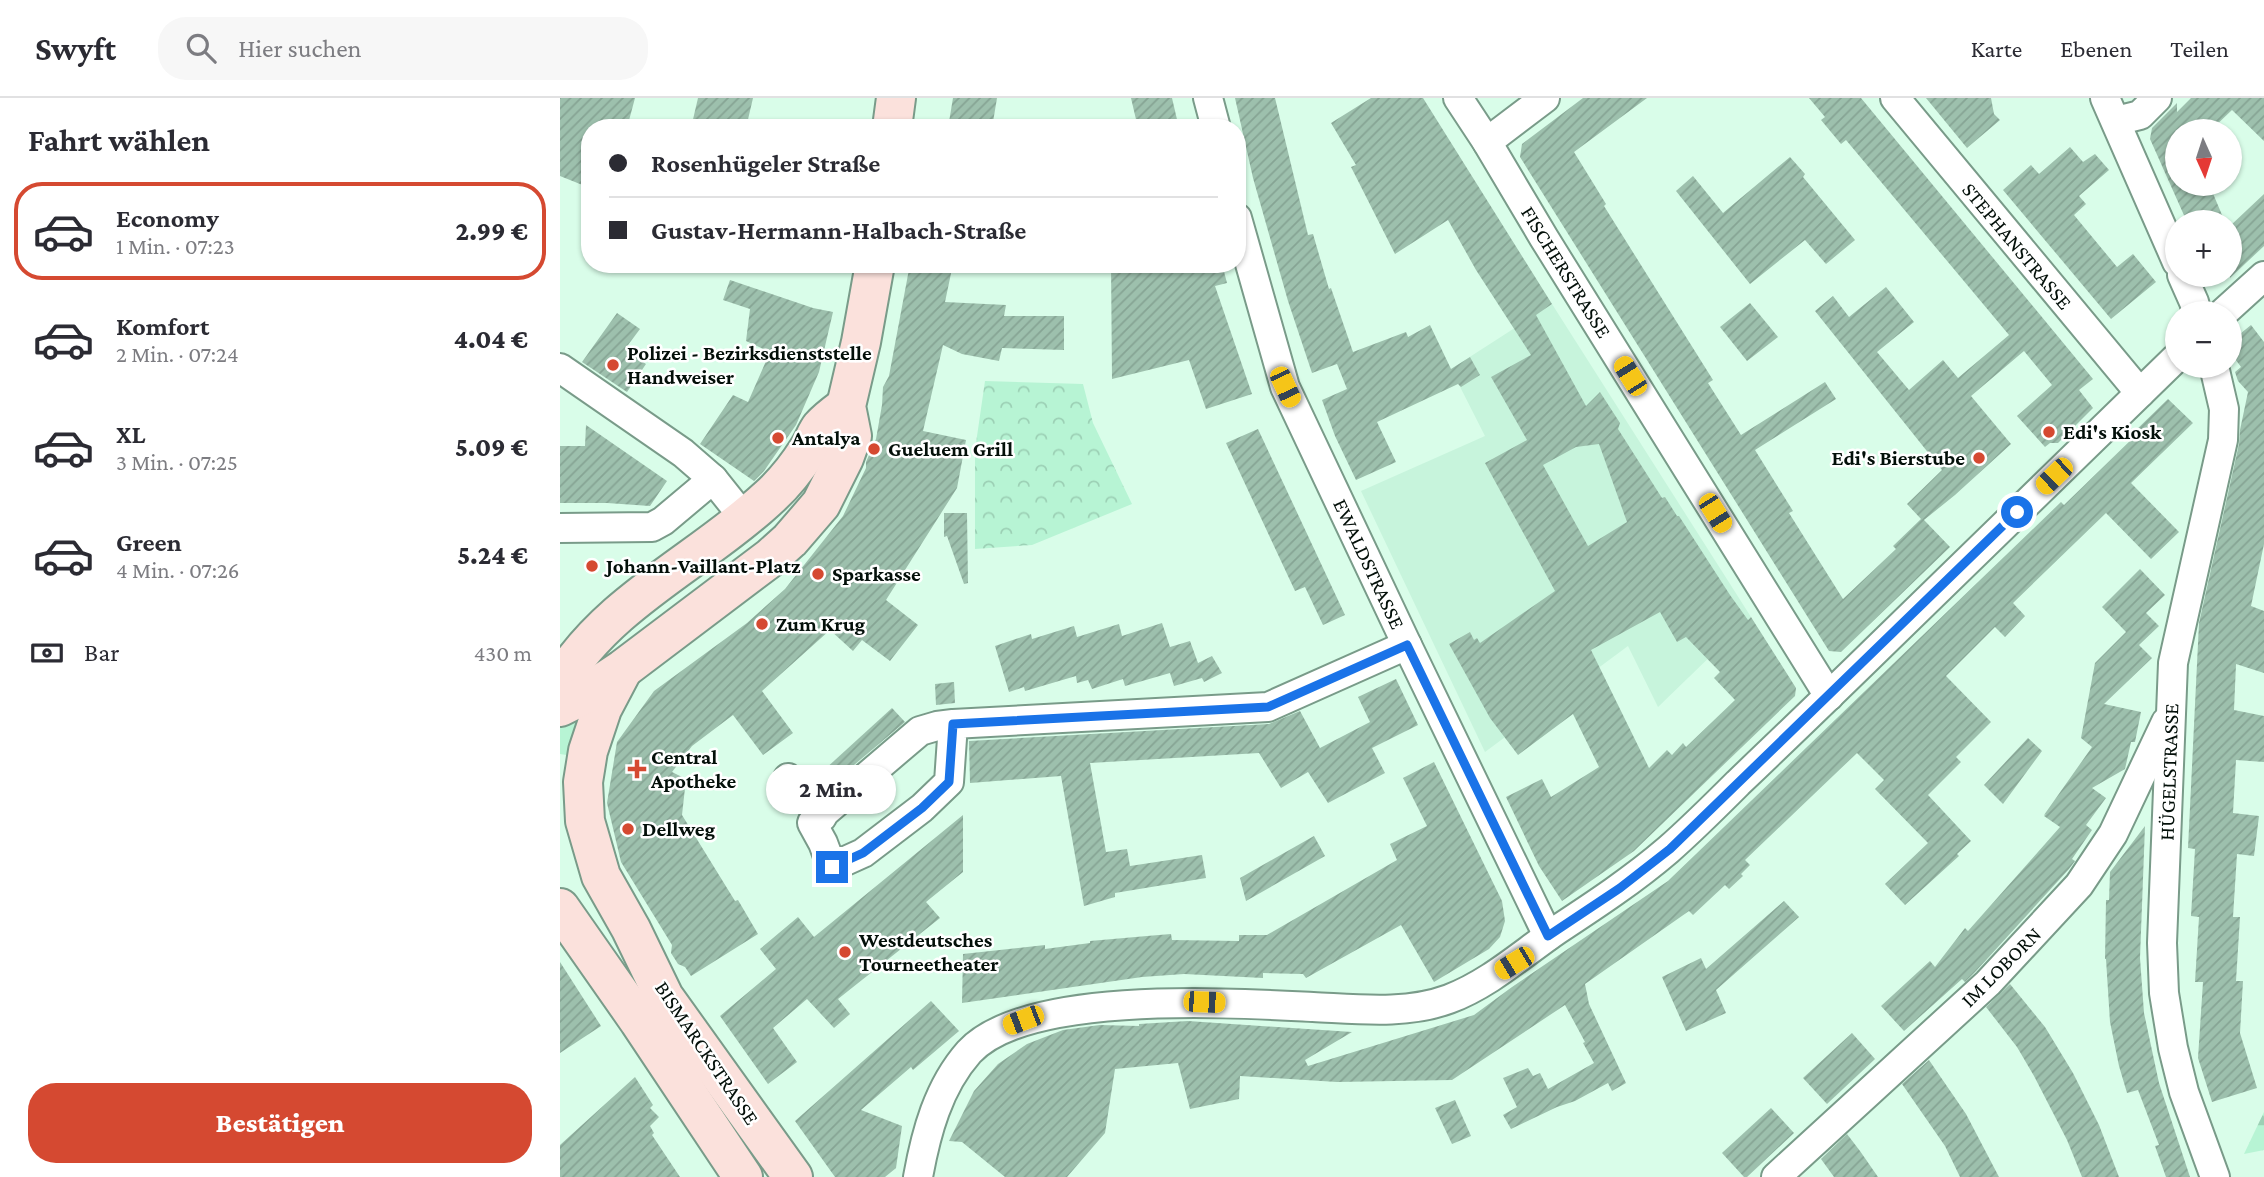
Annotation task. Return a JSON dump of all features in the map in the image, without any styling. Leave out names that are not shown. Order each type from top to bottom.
[{"type":"main road","points":[[893,119],[896,98]]},
{"type":"main road","points":[[560,707],[584,695],[623,669],[770,558],[790,540],[821,504],[852,436],[846,406],[861,342],[872,273]]},
{"type":"main road","points":[[560,682],[591,639],[614,617],[745,519],[787,480],[821,427],[846,406]]},
{"type":"main road","points":[[676,628],[682,603],[739,556],[746,544],[748,529],[745,519]]},
{"type":"main road","name":"BISMARCKSTRASSE","points":[[623,669],[602,709],[587,751],[585,766],[585,821],[601,876],[631,929],[664,998],[793,1177]]},
{"type":"main road","name":"BISMARCKSTRASSE","points":[[560,908],[646,1030],[743,1177]]},
{"type":"street","points":[[1208,98],[1214,119]]},
{"type":"street","name":"FISCHERSTRASSE","points":[[1458,98],[1829,696]]},
{"type":"street","points":[[1487,142],[1545,98]]},
{"type":"street","name":"STEPHANSTRASSE","points":[[1895,98],[2140,393]]},
{"type":"street","points":[[2111,109],[2140,115],[2157,98]]},
{"type":"street","points":[[2111,109],[2165,234]]},
{"type":"street","name":"EWALDSTRASSE","points":[[1246,250],[1285,387],[1548,936]]},
{"type":"street","points":[[2237,301],[2264,276]]},
{"type":"street","points":[[560,368],[683,453],[713,479],[745,519]]},
{"type":"street","points":[[918,1177],[925,1139],[939,1100],[970,1052],[997,1030],[1023,1020],[1128,1006],[1204,1002],[1381,1009],[1429,1006],[1475,986],[1514,963],[1670,849],[2165,369]]},
{"type":"street","name":"HÜGELSTRASSE","points":[[2215,1177],[2184,1092],[2173,1048],[2164,993],[2162,943],[2173,663],[2223,440],[2224,409],[2217,378]]},
{"type":"street","points":[[561,528],[652,527],[713,479]]},
{"type":"street","points":[[953,724],[949,782],[922,808],[863,853],[832,867],[812,823],[920,732],[953,724],[1268,707],[1407,645]]},
{"type":"street","name":"IM LOBORN","points":[[1776,1177],[1988,983],[2079,885],[2113,834],[2170,713]]},
{"type":"street","points":[[789,778],[822,817]]},
{"type":"shaded area","points":[[1552,304],[1751,617],[1658,707],[1628,646],[1485,752],[1361,491],[1485,436],[1451,369]]},
{"type":"green space","points":[[985,381],[1083,384],[1093,423],[1132,504],[1032,545],[975,549],[975,450]]},
{"type":"green space","points":[[580,708],[573,756],[560,754],[560,718]]},
{"type":"green space","points":[[2264,1112],[2264,1150],[2244,1154]]},
{"type":"building","points":[[560,98],[635,98],[629,119],[581,119],[581,184],[560,176]]},
{"type":"building","points":[[698,98],[753,98],[748,119],[693,119]]},
{"type":"building","points":[[953,98],[997,98],[994,119],[950,119]]},
{"type":"building","points":[[1131,98],[1172,98],[1177,119],[1136,119]]},
{"type":"building","points":[[1235,98],[1275,98],[1308,235],[1313,234],[1329,289],[1331,288],[1353,352],[1406,332],[1408,337],[1430,325],[1451,369],[1470,357],[1480,375],[1461,387],[1458,384],[1377,422],[1396,462],[1356,480],[1335,436],[1322,400],[1347,389],[1337,364],[1312,373],[1288,301],[1253,178],[1246,147],[1246,119],[1240,119]]},
{"type":"building","points":[[1371,98],[1423,98],[1552,304],[1536,315],[1586,406],[1600,392],[1620,423],[1618,429],[1662,498],[1665,497],[1679,516],[1748,620],[1751,617],[1796,688],[1795,696],[1634,851],[1562,901],[1539,866],[1506,797],[1542,779],[1551,797],[1599,767],[1573,714],[1518,755],[1490,718],[1449,644],[1470,632],[1474,640],[1477,638],[1480,643],[1555,591],[1485,463],[1527,440],[1491,377],[1531,355],[1476,270],[1448,220],[1395,254],[1351,167],[1356,165],[1331,123]],"holes":[[[1599,444],[1627,522],[1588,546],[1543,465],[1576,447]],[[1660,612],[1677,642],[1686,637],[1720,672],[1714,678],[1735,700],[1686,747],[1683,743],[1672,755],[1667,750],[1649,768],[1591,650]]]},
{"type":"building","points":[[1583,98],[1647,98],[1574,152],[1606,204],[1604,206],[1713,380],[1708,383],[1741,435],[1825,382],[1836,399],[1755,450],[1793,511],[1789,513],[1843,599],[1896,549],[1893,546],[1921,519],[1907,504],[1942,470],[1815,311],[1833,296],[1849,317],[1886,287],[1914,322],[1877,352],[1909,390],[1943,360],[1958,378],[2009,335],[1846,140],[1841,144],[1821,120],[1825,117],[1809,98],[1861,98],[2093,379],[2079,390],[2093,408],[2058,443],[2050,443],[2045,447],[2017,416],[2052,385],[2024,351],[1971,396],[2011,444],[1924,520],[1950,547],[1841,652],[1829,651],[1520,157],[1522,144]]},
{"type":"building","points":[[1926,98],[1991,98],[1994,114],[2000,120],[1967,148]]},
{"type":"building","points":[[2191,98],[2264,98],[2264,141],[2232,110],[2223,119],[2165,119],[2165,173],[2150,139],[2152,128],[2177,103],[2177,112]]},
{"type":"building","points":[[2070,147],[2083,162],[2095,154],[2109,170],[2079,196],[2086,204],[2074,215],[2117,267],[2133,254],[2156,282],[2111,319],[2003,190],[2031,165],[2039,174]]},
{"type":"building","points":[[1790,157],[1855,240],[1826,264],[1805,240],[1750,284],[1676,191],[1693,176],[1723,213]]},
{"type":"building","points":[[2264,194],[2264,246],[2242,267],[2242,215]]},
{"type":"building","points":[[2175,196],[2214,196],[2220,210],[2182,210]]},
{"type":"building","points":[[908,273],[951,273],[945,302],[1006,305],[1004,316],[1064,316],[1064,350],[1002,348],[999,361],[962,354],[943,345],[923,431],[966,440],[957,488],[886,600],[918,625],[890,661],[862,640],[853,651],[830,630],[762,691],[793,733],[763,755],[733,715],[692,746],[672,772],[686,779],[682,815],[758,934],[691,976],[671,953],[672,945],[621,862],[607,803],[617,742],[654,691],[747,623],[785,589],[843,516],[866,468],[876,439],[883,387],[889,376]]},
{"type":"building","points":[[1111,273],[1224,273],[1227,283],[1215,286],[1252,394],[1206,409],[1189,360],[1112,379]]},
{"type":"building","points":[[730,280],[813,308],[833,312],[819,372],[796,425],[754,481],[700,444],[733,395],[748,402],[770,352],[746,341],[750,309],[723,300]]},
{"type":"building","points":[[1750,303],[1778,337],[1747,361],[1720,327]]},
{"type":"building","points":[[617,313],[640,329],[625,349],[646,364],[627,392],[582,362]]},
{"type":"building","points":[[2251,325],[2264,342],[2264,544],[2251,606],[2264,611],[2264,673],[2236,664],[2234,710],[2264,716],[2264,762],[2236,760],[2233,813],[2259,816],[2254,856],[2237,854],[2233,917],[2240,917],[2236,981],[2243,981],[2240,1033],[2257,1088],[2212,1102],[2198,1058],[2203,982],[2195,982],[2199,917],[2191,916],[2195,849],[2188,848],[2199,623],[2248,392],[2237,378],[2242,378],[2242,332]]},
{"type":"building","points":[[2168,399],[2193,423],[2131,483],[2179,532],[2151,559],[2106,513],[2013,603],[2025,616],[2005,637],[1995,627],[1946,676],[1991,722],[1956,757],[1961,762],[1928,795],[1971,841],[1957,854],[1959,856],[1905,905],[1885,884],[1928,843],[1875,789],[1884,780],[1857,753],[1745,860],[1750,865],[1729,889],[1725,885],[1693,915],[1689,911],[1585,984],[1589,1004],[1626,1083],[1612,1091],[1608,1083],[1575,1101],[1511,1129],[1503,1115],[1517,1107],[1503,1078],[1528,1068],[1533,1076],[1540,1073],[1548,1089],[1594,1063],[1565,1005],[1452,1080],[1337,1082],[1240,1076],[1239,1099],[1190,1109],[1178,1063],[1115,1069],[1105,1133],[1067,1177],[1005,1177],[962,1142],[949,1141],[974,1091],[998,1064],[1027,1044],[1063,1030],[1100,1025],[1139,1026],[1188,1021],[1352,1032],[1305,1060],[1308,1066],[1474,1015],[1668,881],[2061,502],[2064,505],[2133,438],[2131,435]]},
{"type":"building","points":[[586,425],[667,481],[650,506],[560,503],[560,446],[585,446]]},
{"type":"building","points":[[1258,429],[1345,615],[1323,625],[1305,587],[1295,591],[1226,443]]},
{"type":"building","points":[[944,513],[967,513],[968,583],[964,584],[947,536],[944,537]]},
{"type":"building","points":[[2140,569],[2165,595],[2146,613],[2159,626],[2139,645],[2152,658],[2104,704],[2141,712],[2135,742],[2131,742],[2125,769],[2092,788],[2106,798],[2086,825],[2092,830],[2072,859],[2075,861],[2069,869],[1965,982],[1962,979],[1904,1031],[1881,1006],[1930,961],[1935,967],[1965,928],[1968,931],[2060,827],[2044,815],[2092,747],[2081,738],[2095,663],[2126,632],[2102,607]]},
{"type":"building","points":[[1162,623],[1170,647],[1190,641],[1198,663],[1212,656],[1222,673],[1204,682],[1202,678],[1174,686],[1170,673],[1125,686],[1123,679],[1092,689],[1088,680],[1077,683],[1076,676],[1025,691],[1024,687],[1009,692],[995,646],[1031,634],[1032,639],[1074,626],[1077,637],[1119,624],[1122,636]]},
{"type":"building","points":[[1396,679],[1418,725],[1372,748],[1385,773],[1328,803],[1308,772],[1281,788],[1259,753],[1090,763],[1106,852],[1127,849],[1130,866],[1202,855],[1206,878],[1115,893],[1115,897],[1084,906],[1061,776],[970,783],[969,741],[1269,724],[1300,711],[1320,748],[1370,722],[1358,697]]},
{"type":"building","points":[[954,682],[955,703],[936,705],[935,684]]},
{"type":"building","points":[[892,708],[905,722],[822,792],[812,781]]},
{"type":"building","points":[[2028,738],[2042,751],[2003,804],[1984,785]]},
{"type":"building","points":[[1434,762],[1502,901],[1505,921],[1500,937],[1489,949],[1434,982],[1401,925],[1306,978],[1303,974],[1263,973],[1263,978],[1184,974],[1142,977],[962,1003],[963,954],[1045,945],[1045,949],[1090,941],[1171,934],[1172,940],[1239,941],[1239,935],[1267,935],[1397,860],[1390,844],[1427,826],[1403,778]]},
{"type":"building","points":[[963,815],[963,872],[926,902],[940,918],[838,999],[850,1014],[834,1028],[807,999],[773,1028],[797,1062],[768,1084],[720,1016],[776,969],[760,949],[798,917],[814,937]]},
{"type":"building","points":[[2145,826],[2140,958],[2144,1013],[2159,1083],[2190,1177],[2166,1177],[2155,1146],[2159,1145],[2138,1090],[2127,1093],[2110,1022],[2105,959],[2106,900],[2109,900],[2110,872]]},
{"type":"building","points":[[1314,836],[1325,856],[1246,901],[1240,878]]},
{"type":"building","points":[[1784,901],[1799,917],[1716,990],[1726,1013],[1686,1031],[1662,977],[1701,958],[1706,969]]},
{"type":"building","points":[[560,962],[601,1026],[560,1053]]},
{"type":"building","points":[[2010,984],[2045,1027],[2073,1073],[2099,1125],[2119,1177],[2082,1177],[2067,1140],[2034,1076],[2017,1047],[1986,1007]]},
{"type":"building","points":[[931,1001],[959,1031],[861,1110],[902,1126],[896,1168],[885,1177],[835,1177],[795,1121]]},
{"type":"building","points":[[1852,1033],[1875,1059],[1827,1104],[1803,1078]]},
{"type":"building","points":[[1929,1060],[1966,1114],[1999,1177],[1960,1177],[1945,1146],[1902,1084]]},
{"type":"building","points":[[635,1077],[653,1105],[650,1108],[659,1117],[650,1126],[654,1133],[652,1135],[680,1177],[560,1177],[560,1145]]},
{"type":"building","points":[[1455,1100],[1471,1136],[1452,1144],[1435,1108]]},
{"type":"building","points":[[1771,1108],[1794,1133],[1744,1177],[1722,1153]]},
{"type":"building","points":[[1847,1134],[1878,1177],[1834,1177],[1821,1159]]},
{"type":"place","name":"Polizei - Bezirksdienststelle Handweiser","points":[[613,365]]},
{"type":"place","name":"Edi's Kiosk","points":[[2049,432]]},
{"type":"place","name":"Antalya","points":[[778,438]]},
{"type":"place","name":"Gueluem Grill","points":[[874,449]]},
{"type":"place","name":"Edi's Bierstube","points":[[1979,458]]},
{"type":"place","name":"Johann-Vaillant-Platz","points":[[592,566]]},
{"type":"place","name":"Sparkasse","points":[[818,574]]},
{"type":"place","name":"Zum Krug","points":[[762,624]]},
{"type":"place","name":"Central Apotheke","points":[[637,769]]},
{"type":"place","name":"Dellweg","points":[[628,829]]},
{"type":"place","name":"Westdeutsches Tourneetheater","points":[[845,952]]},
{"type":"route","points":[[832,867],[863,853],[922,808],[949,782],[953,724],[1268,707],[1407,645],[1548,936],[1620,888],[1670,849],[2017,512]]}]
